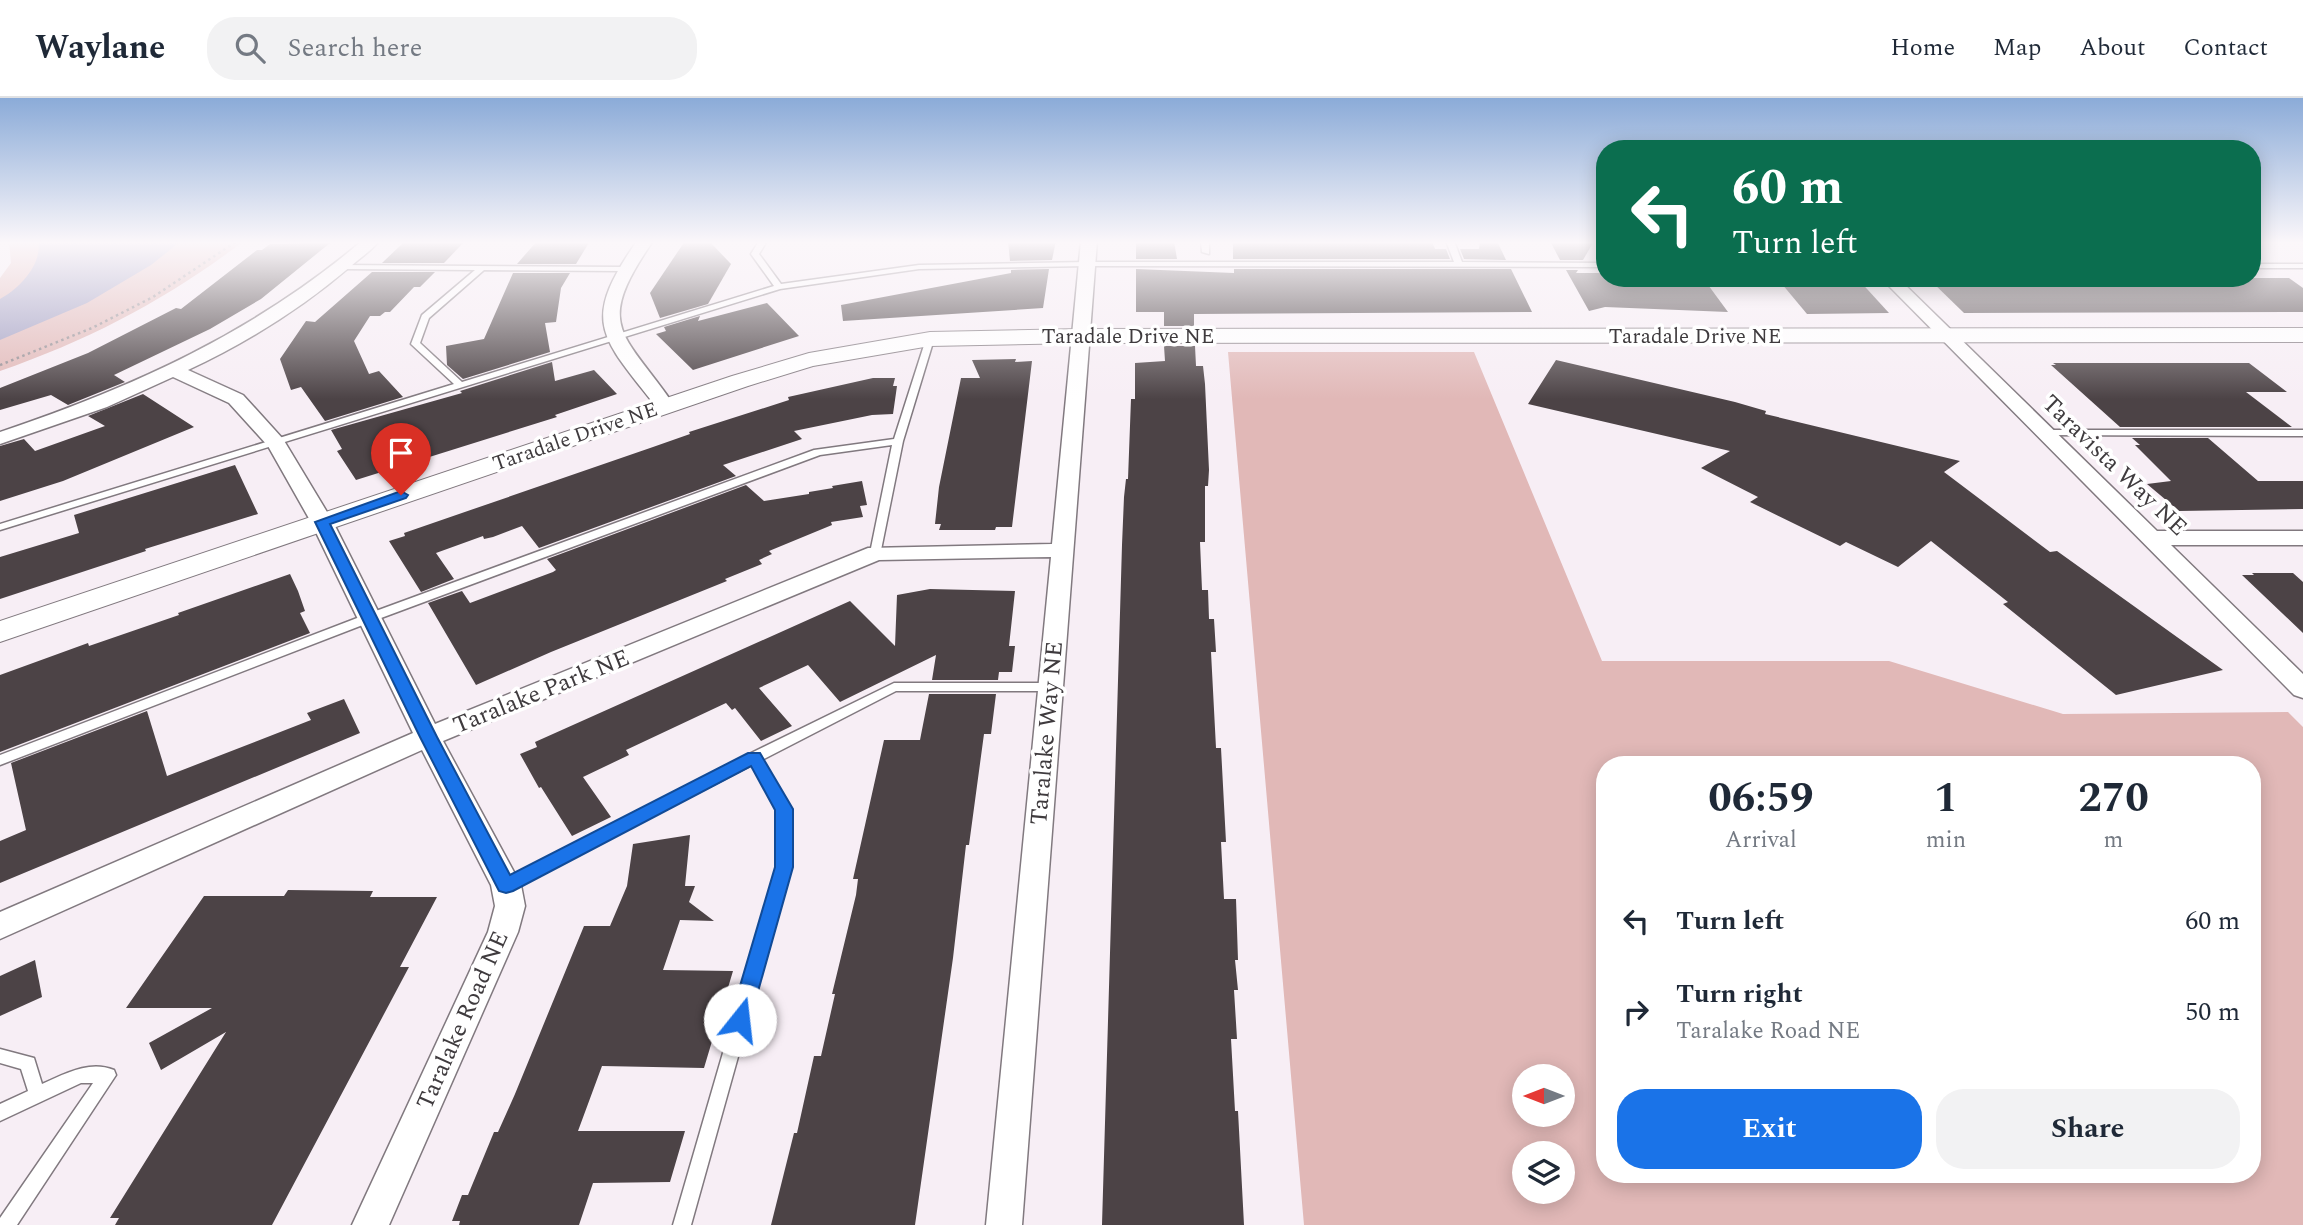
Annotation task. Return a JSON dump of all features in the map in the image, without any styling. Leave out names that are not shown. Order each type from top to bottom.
[{"type":"street","points":[[0,438],[174,371],[272,318],[306,294]]},
{"type":"street","points":[[613,294],[608,317],[615,339],[665,405]]},
{"type":"street","name":"Taralake Way NE","points":[[1004,1225],[1085,294]]},
{"type":"street","name":"Taravista Way NE","points":[[1905,294],[2303,689]]},
{"type":"street","name":"Taradale Drive NE","points":[[0,632],[665,405],[809,360],[869,347],[930,339],[1081,336],[2303,335]]},
{"type":"street","name":"Taralake Road NE","points":[[174,371],[236,399],[276,443],[322,522],[428,737],[506,886],[510,906],[503,932],[370,1225]]},
{"type":"street","points":[[2153,538],[2303,538]]},
{"type":"street","name":"Taralake Park NE","points":[[0,926],[428,737],[876,553],[1062,550]]},
{"type":"lane","points":[[452,294],[425,317],[415,344],[461,386]]},
{"type":"lane","points":[[0,527],[758,294]]},
{"type":"lane","points":[[876,553],[898,441],[930,339]]},
{"type":"lane","points":[[2044,433],[2303,433]]},
{"type":"lane","points":[[0,760],[369,618],[818,452],[898,441]]},
{"type":"lane","points":[[506,886],[894,687],[1051,687]]},
{"type":"lane","points":[[682,1225],[784,867],[784,809],[754,757]]},
{"type":"lane","points":[[0,1056],[28,1063],[37,1096]]},
{"type":"lane","points":[[0,1113],[80,1075],[108,1075],[6,1225]]},
{"type":"path","points":[[0,365],[92,328],[159,294]]},
{"type":"shaded area","points":[[0,294],[166,294],[97,331],[0,371]]},
{"type":"shaded area","points":[[1228,352],[1474,352],[1602,661],[1889,661],[2063,714],[2288,712],[2303,727],[2303,1225],[1304,1225]]},
{"type":"water","points":[[8,294],[103,294],[0,340],[0,299]]},
{"type":"building","points":[[201,294],[268,294],[210,329],[114,375],[125,382],[68,405],[51,395],[0,410],[0,388],[88,353],[176,308],[181,309]]},
{"type":"building","points":[[347,294],[408,294],[390,312],[370,316],[354,341],[369,374],[379,371],[403,397],[325,421],[301,387],[291,390],[280,359],[306,321],[315,322]]},
{"type":"building","points":[[504,294],[560,294],[556,322],[545,323],[550,352],[463,379],[447,365],[446,346],[484,339]]},
{"type":"building","points":[[650,294],[714,294],[708,304],[660,318]]},
{"type":"building","points":[[902,294],[1045,294],[1043,308],[843,321],[841,305]]},
{"type":"building","points":[[1136,294],[1523,294],[1532,312],[1194,314],[1194,326],[1164,326],[1164,312],[1136,312]]},
{"type":"building","points":[[1579,294],[1714,294],[1728,312],[1605,307],[1589,311]]},
{"type":"building","points":[[1790,294],[1871,294],[1889,313],[1807,314]]},
{"type":"building","points":[[1944,294],[2303,294],[2303,312],[1964,313]]},
{"type":"building","points":[[767,303],[799,336],[693,370],[656,334],[666,331],[664,327],[700,316],[698,321]]},
{"type":"building","points":[[1164,346],[1195,346],[1196,366],[1203,366],[1205,384],[1209,470],[1208,486],[1205,486],[1205,542],[1200,542],[1202,590],[1208,590],[1209,619],[1214,619],[1216,652],[1211,652],[1216,748],[1221,748],[1226,842],[1221,842],[1224,899],[1236,899],[1238,960],[1235,960],[1238,990],[1234,990],[1237,1039],[1231,1039],[1244,1225],[1102,1225],[1124,497],[1128,479],[1131,399],[1135,399],[1135,363],[1165,361]]},
{"type":"building","points":[[1016,359],[1015,362],[1032,361],[1012,527],[996,527],[995,530],[939,530],[941,524],[935,524],[939,487],[961,378],[980,378],[972,360]]},
{"type":"building","points":[[1556,360],[1735,402],[1766,411],[1765,414],[1960,461],[1944,472],[2050,552],[2057,551],[2223,670],[2116,695],[2003,604],[2008,602],[1931,541],[1898,567],[1846,542],[1840,546],[1750,502],[1758,497],[1701,468],[1730,451],[1528,404]]},
{"type":"building","points":[[552,362],[555,381],[594,370],[617,394],[555,415],[557,417],[356,480],[337,451],[342,449],[331,430],[462,393],[460,391]]},
{"type":"building","points":[[2053,363],[2249,363],[2287,392],[2246,392],[2292,427],[2120,427],[2051,365],[2056,365]]},
{"type":"building","points":[[873,378],[895,378],[893,386],[897,386],[893,414],[872,415],[794,431],[802,439],[723,465],[736,476],[539,548],[522,526],[493,537],[484,539],[483,536],[436,553],[454,579],[421,592],[389,541],[405,536],[404,533],[690,434],[689,432],[789,400],[788,397]]},
{"type":"building","points":[[143,394],[194,427],[63,481],[0,501],[0,446],[24,439],[35,451],[105,426],[88,416]]},
{"type":"building","points":[[2132,438],[2208,438],[2258,481],[2303,481],[2303,509],[2179,511],[2147,484],[2171,481],[2135,445],[2140,445]]},
{"type":"building","points":[[235,465],[258,514],[145,549],[146,551],[0,599],[0,557],[79,533],[74,515]]},
{"type":"building","points":[[862,481],[867,505],[860,506],[863,517],[831,522],[832,525],[769,551],[772,554],[759,560],[762,564],[725,579],[727,581],[476,685],[428,603],[462,591],[470,603],[553,572],[556,570],[547,559],[746,485],[764,501],[809,494],[833,488],[832,486]]},
{"type":"building","points":[[2252,573],[2293,573],[2303,582],[2303,633],[2242,575],[2254,575]]},
{"type":"building","points":[[290,574],[305,611],[300,613],[310,633],[0,752],[0,675],[88,643],[89,646],[179,615],[178,613]]},
{"type":"building","points":[[930,589],[1015,591],[1009,646],[1015,646],[1012,672],[999,672],[998,680],[932,680],[936,655],[840,702],[808,665],[759,688],[792,726],[761,741],[735,708],[732,710],[726,703],[626,750],[629,755],[583,777],[611,817],[572,836],[541,787],[539,788],[520,754],[537,747],[535,742],[850,601],[895,646],[897,595]]},
{"type":"building","points":[[929,694],[996,694],[991,734],[984,734],[969,845],[966,845],[953,958],[915,1225],[771,1225],[794,1133],[797,1133],[814,1056],[821,1056],[835,994],[832,994],[856,895],[858,879],[853,879],[884,740],[920,740]]},
{"type":"building","points":[[344,699],[360,733],[0,883],[0,841],[26,830],[11,763],[147,711],[167,776],[311,720],[307,713]]},
{"type":"building","points":[[690,835],[685,886],[695,886],[689,902],[714,921],[680,920],[663,970],[733,971],[704,1068],[602,1066],[578,1131],[685,1131],[670,1182],[593,1183],[579,1225],[459,1225],[460,1221],[452,1221],[462,1195],[468,1195],[494,1132],[498,1132],[584,926],[610,926],[627,886],[633,844]]},
{"type":"building","points":[[288,890],[373,891],[370,897],[437,897],[400,967],[409,967],[272,1225],[115,1225],[119,1218],[110,1218],[226,1032],[161,1070],[149,1043],[212,1008],[126,1008],[204,896],[284,896]]},
{"type":"building","points":[[35,960],[42,997],[0,1016],[0,976]]},
{"type":"route","points":[[401,495],[322,522],[428,737],[506,886],[754,757],[784,809],[784,867],[740,1020]]}]
